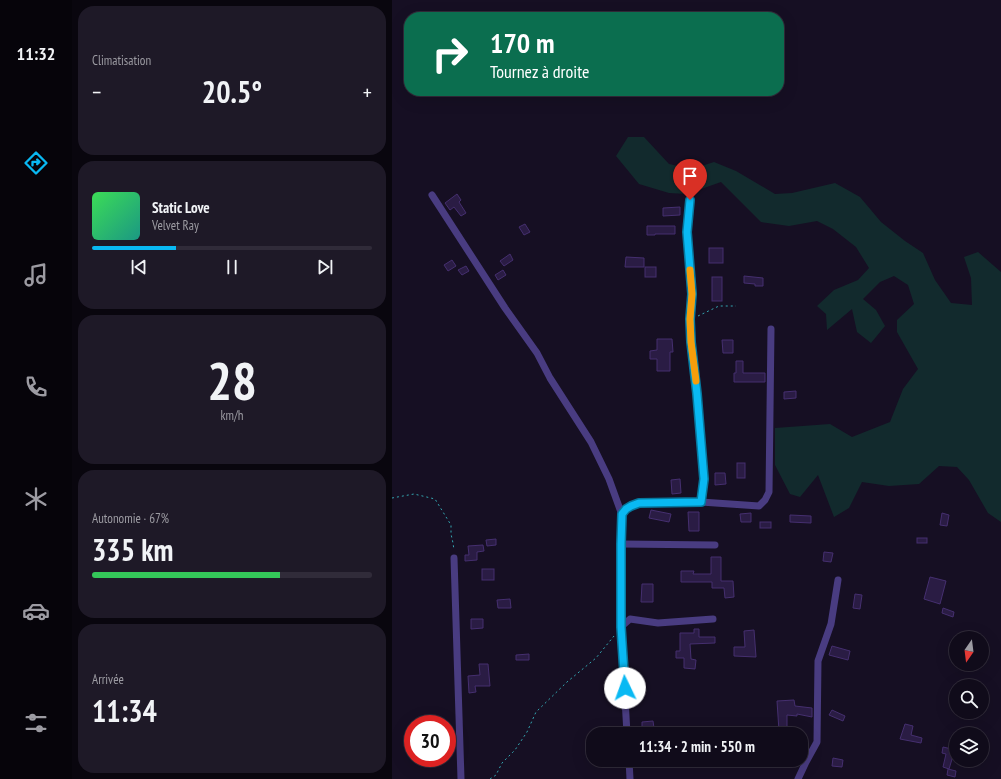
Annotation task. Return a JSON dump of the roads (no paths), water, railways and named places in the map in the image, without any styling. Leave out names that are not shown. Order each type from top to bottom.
[{"type":"street","points":[[432,194],[537,353],[550,378],[592,442],[609,479],[622,514],[621,627],[627,727]]},
{"type":"street","points":[[690,200],[687,232],[692,294],[690,319],[704,479],[701,502]]},
{"type":"street","points":[[622,514],[626,509],[639,503],[701,502],[759,506],[765,500],[768,492],[771,329]]},
{"type":"street","points":[[621,544],[715,545]]},
{"type":"street","points":[[454,558],[460,779]]},
{"type":"street","points":[[798,779],[817,742],[818,661],[831,624],[838,580]]},
{"type":"street","points":[[621,627],[630,619],[658,623],[713,618]]},
{"type":"street","points":[[629,767],[630,779]]}]
